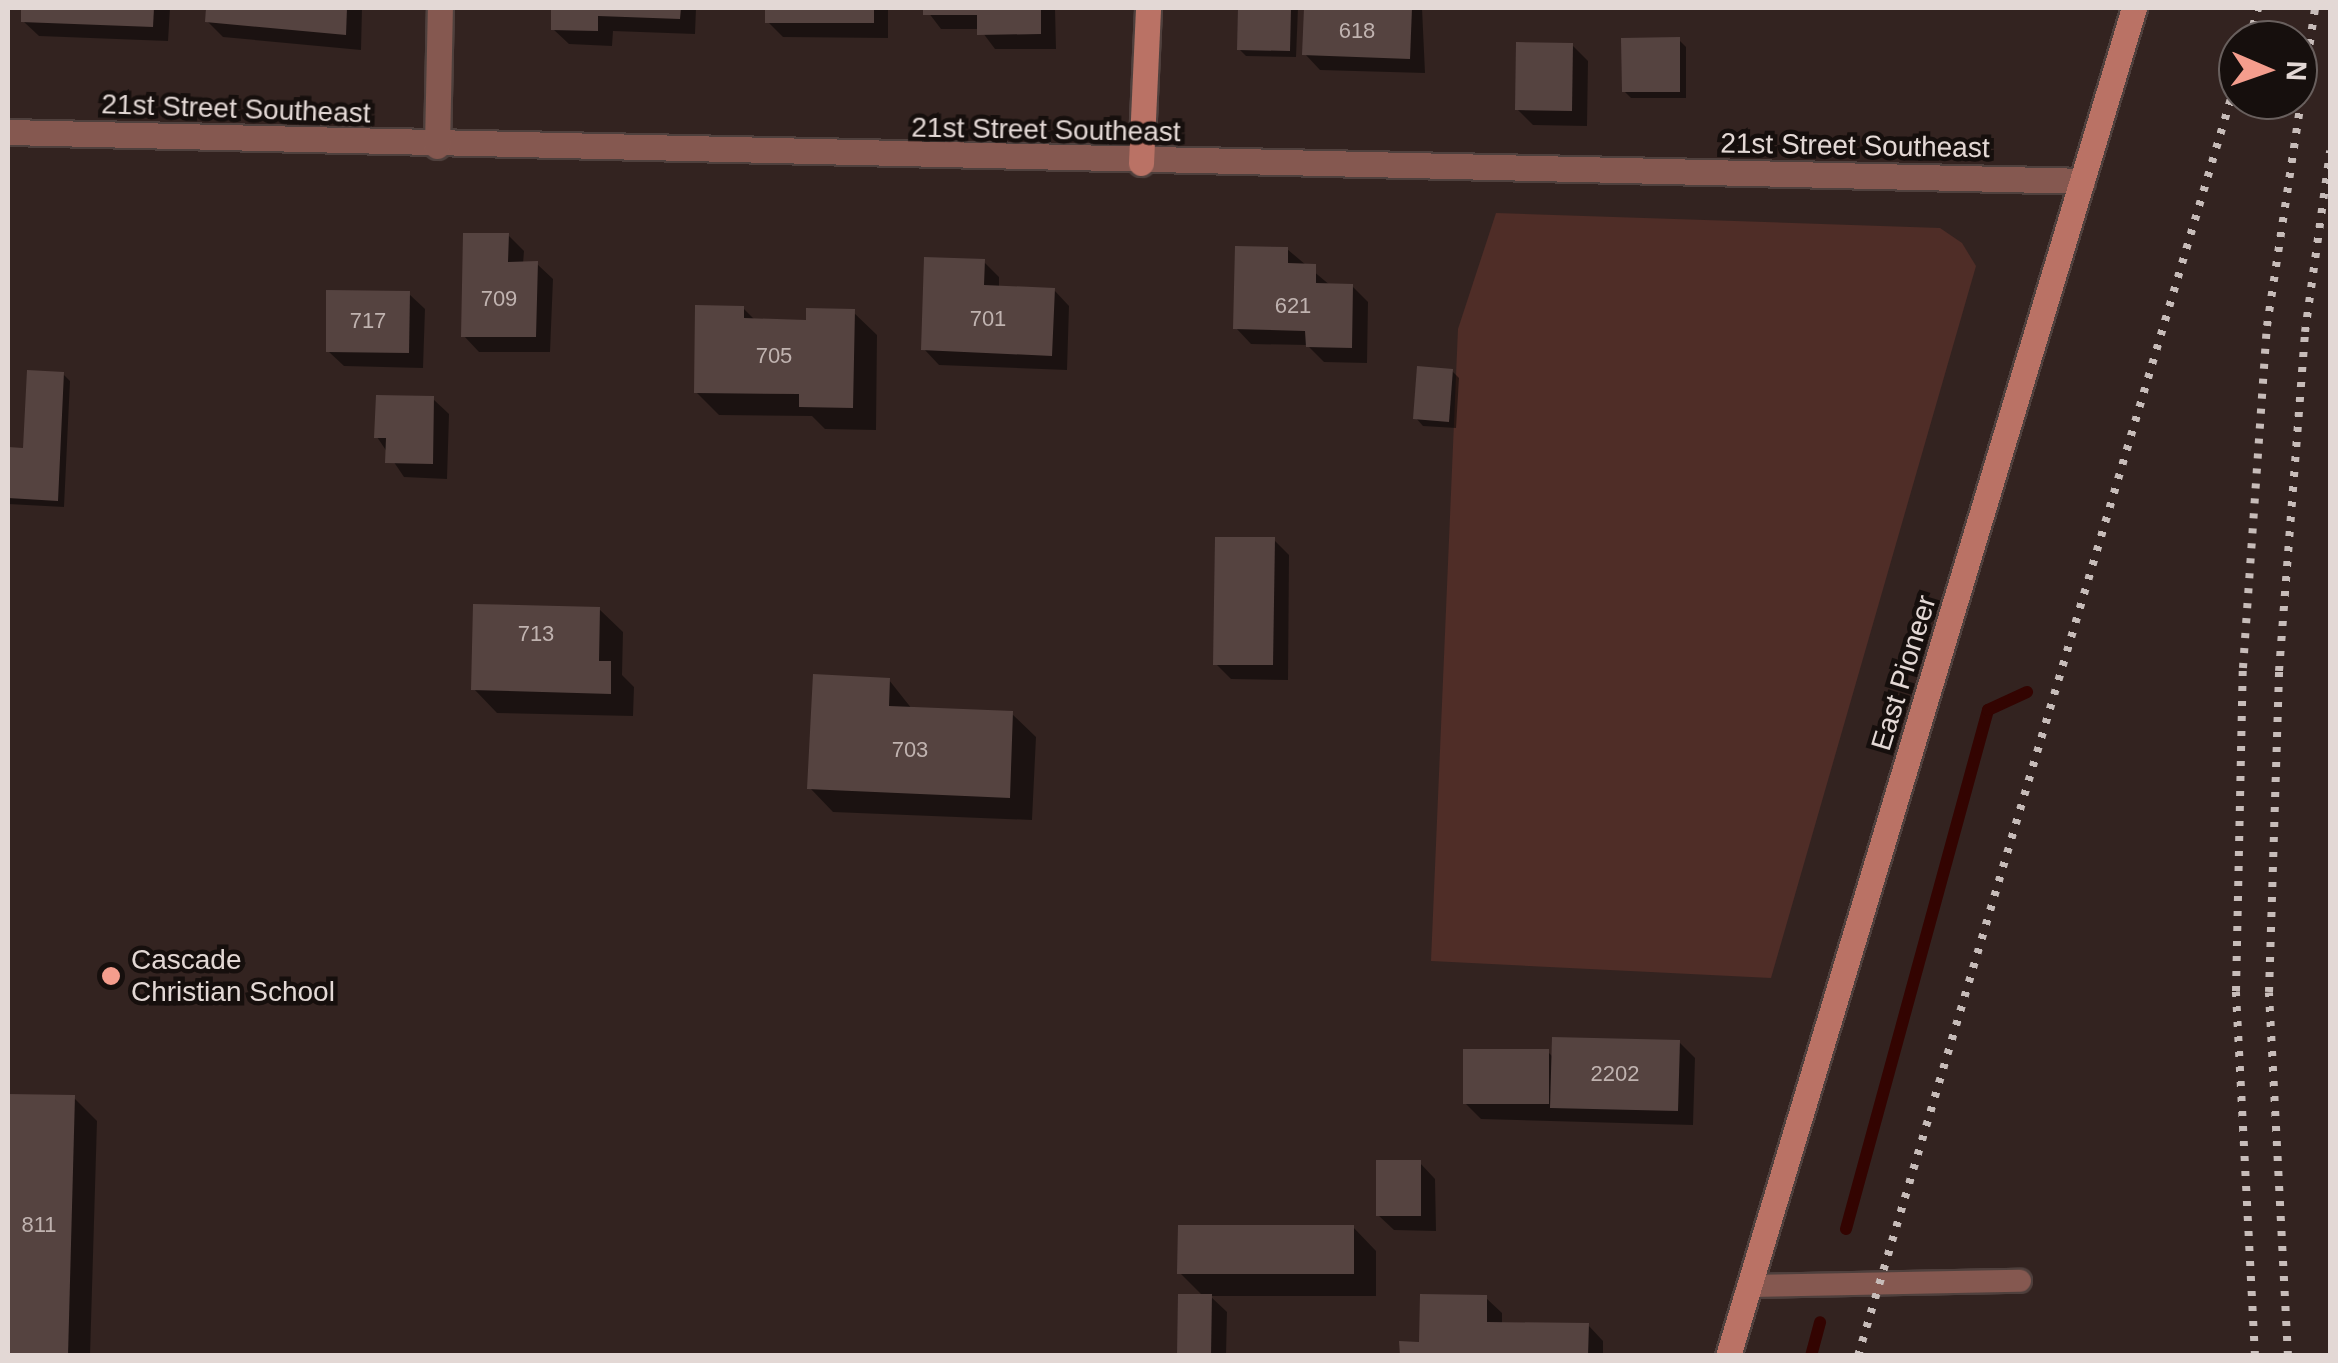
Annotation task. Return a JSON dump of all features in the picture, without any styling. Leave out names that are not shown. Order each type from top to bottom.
[{"type":"street","points":[[436,146],[440,8]]},
{"type":"street","points":[[1141,163],[1148,8]]},
{"type":"street","name":"East Pioneer","points":[[1728,1356],[2134,8]]},
{"type":"street","name":"21st Street Southeast","points":[[8,132],[1141,163],[2082,180]]},
{"type":"lane","points":[[1748,1286],[2020,1281]]},
{"type":"shaded area","points":[[1496,213],[1940,228],[1962,243],[1976,266],[1771,978],[1431,961],[1458,329]]},
{"type":"building","points":[[21,8],[154,8],[153,27],[21,22]]},
{"type":"building","points":[[206,8],[347,8],[346,35],[205,22]]},
{"type":"building","points":[[551,8],[681,8],[680,19],[598,16],[598,31],[551,30]]},
{"type":"building","points":[[765,8],[874,8],[874,23],[765,23]]},
{"type":"building","points":[[923,8],[1041,8],[1041,34],[977,35],[977,15],[923,15]]},
{"type":"building","points":[[1238,8],[1291,8],[1290,51],[1237,50]]},
{"type":"building","points":[[1304,8],[1412,8],[1410,59],[1302,55]]},
{"type":"building","points":[[1680,37],[1680,92],[1622,92],[1621,38]]},
{"type":"building","points":[[1516,42],[1573,43],[1572,111],[1515,110]]},
{"type":"building","points":[[463,233],[509,233],[508,262],[538,261],[536,337],[461,337]]},
{"type":"building","points":[[1235,246],[1288,247],[1288,263],[1316,264],[1316,283],[1353,284],[1352,348],[1306,347],[1305,331],[1233,329]]},
{"type":"building","points":[[924,257],[985,259],[984,285],[1055,288],[1052,356],[921,350]]},
{"type":"building","points":[[326,290],[410,291],[409,353],[326,352]]},
{"type":"building","points":[[695,305],[744,306],[744,318],[806,320],[806,308],[855,309],[853,408],[799,407],[799,394],[694,393]]},
{"type":"building","points":[[1417,366],[1453,369],[1449,422],[1413,419]]},
{"type":"building","points":[[27,370],[64,372],[58,501],[8,498],[8,447],[23,448]]},
{"type":"building","points":[[376,395],[434,396],[433,464],[385,463],[386,438],[374,438]]},
{"type":"building","points":[[1215,537],[1275,537],[1273,665],[1213,665]]},
{"type":"building","points":[[473,604],[600,607],[599,661],[611,661],[611,694],[471,690]]},
{"type":"building","points":[[813,674],[890,678],[889,706],[1013,711],[1010,798],[807,789]]},
{"type":"building","points":[[1552,1037],[1680,1040],[1678,1111],[1550,1108]]},
{"type":"building","points":[[1463,1049],[1549,1049],[1549,1104],[1463,1104]]},
{"type":"building","points":[[8,1094],[75,1095],[68,1356],[8,1356]]},
{"type":"building","points":[[1376,1160],[1421,1160],[1421,1216],[1376,1216]]},
{"type":"building","points":[[1178,1225],[1354,1225],[1354,1274],[1177,1274]]},
{"type":"building","points":[[1178,1294],[1212,1294],[1211,1356],[1177,1356]]},
{"type":"building","points":[[1420,1294],[1487,1295],[1487,1322],[1589,1323],[1588,1356],[1400,1356],[1399,1341],[1419,1342]]},
{"type":"waterway","points":[[1846,1229],[1988,710],[2027,692]]},
{"type":"waterway","points":[[1811,1356],[1820,1322]]},
{"type":"railway","points":[[2255,20],[2258,8]]},
{"type":"railway","points":[[2255,1356],[2236,991],[2243,668],[2267,326],[2315,8]]},
{"type":"railway","points":[[1858,1356],[2225,120]]},
{"type":"railway","points":[[2288,1356],[2269,992],[2279,671],[2305,332],[2330,151]]},
{"type":"place","name":"Cascade Christian School","points":[[111,976]]}]
